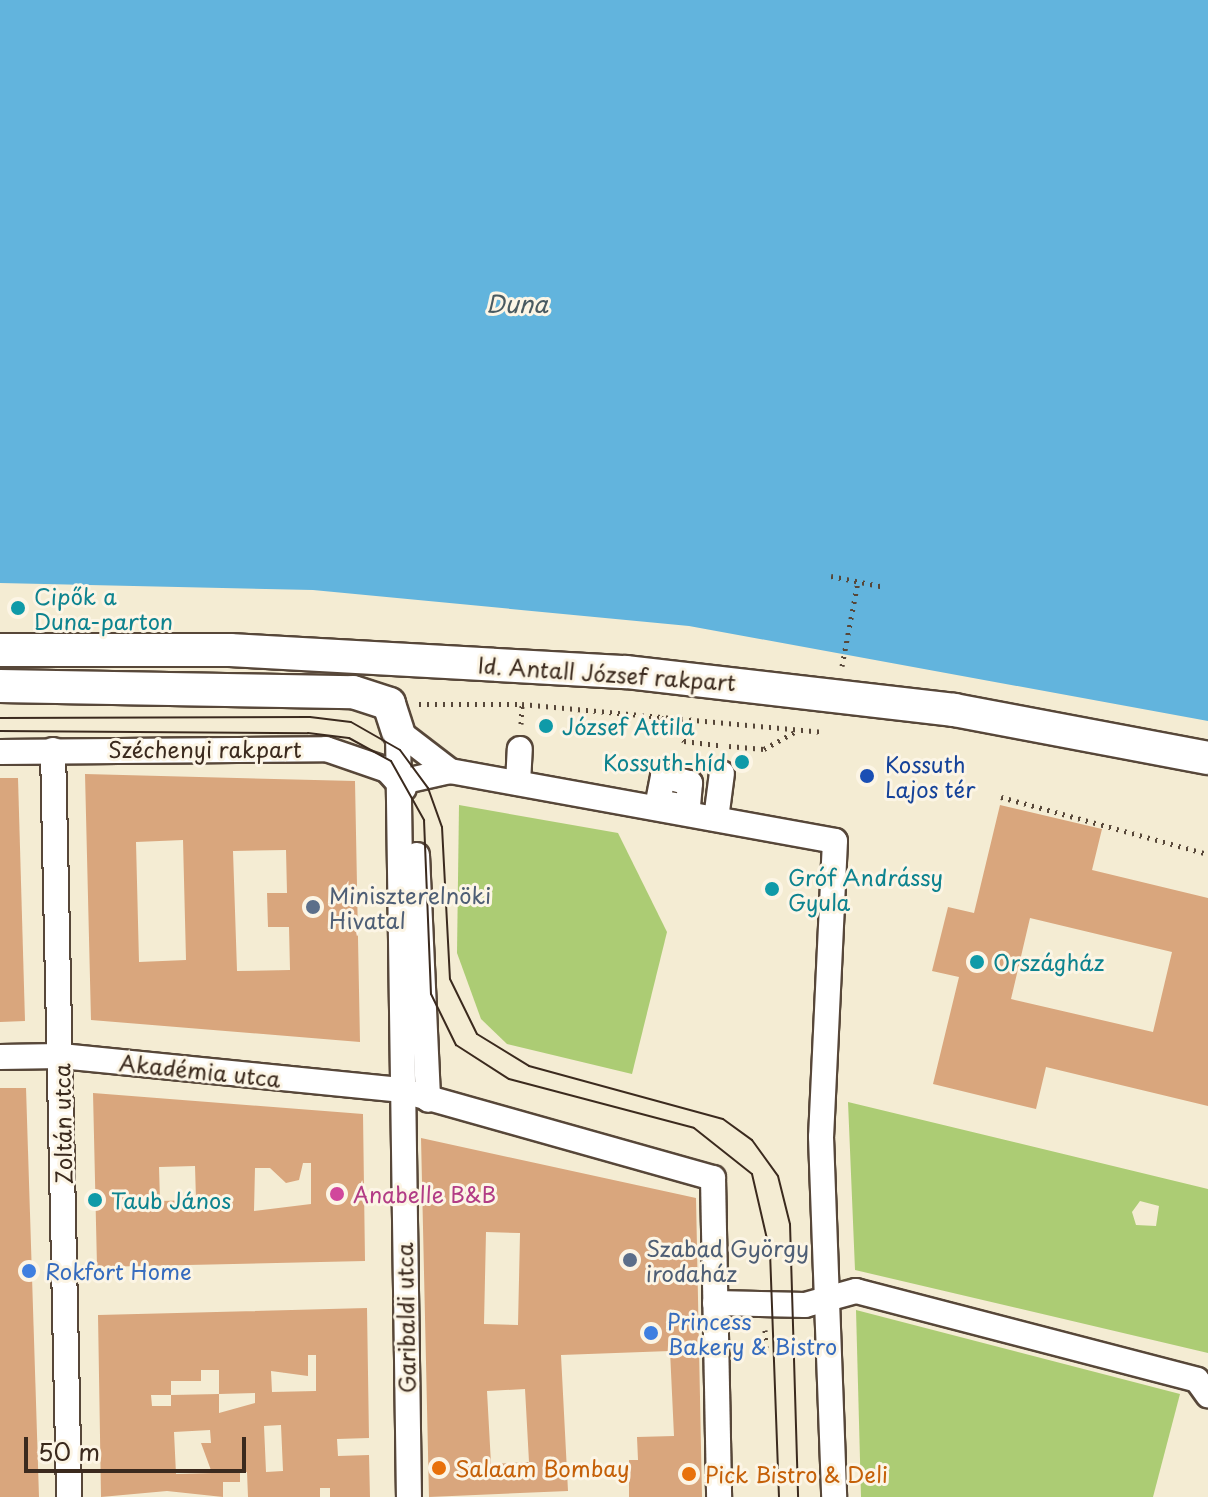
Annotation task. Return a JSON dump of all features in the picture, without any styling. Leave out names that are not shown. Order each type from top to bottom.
[{"type":"main road","name":"Id. Antall József rakpart","points":[[0,650],[230,650],[626,672],[954,710],[1208,758]]},
{"type":"main road","points":[[0,686],[353,692],[393,718]]},
{"type":"street","points":[[393,718],[450,771]]},
{"type":"street","points":[[393,718],[401,782],[400,1090],[713,1178],[719,1497]]},
{"type":"street","name":"Széchenyi rakpart","points":[[0,752],[326,749],[387,770],[401,782]]},
{"type":"street","points":[[518,783],[520,749]]},
{"type":"street","name":"Zoltán utca","points":[[53,750],[69,1497]]},
{"type":"street","points":[[401,782],[450,771],[835,841],[821,1137],[834,1497]]},
{"type":"street","points":[[716,819],[722,773]]},
{"type":"street","points":[[401,782],[415,810],[428,1100]]},
{"type":"street","name":"Akadémia utca","points":[[0,1057],[61,1056],[400,1090]]},
{"type":"street","name":"Garibaldi utca","points":[[400,1090],[409,1497]]},
{"type":"street","points":[[715,1303],[805,1305],[827,1296],[856,1291],[1120,1355],[1197,1380],[1208,1395]]},
{"type":"path","points":[[831,576],[885,587]]},
{"type":"path","points":[[842,666],[858,581]]},
{"type":"path","points":[[393,718],[522,704],[824,732]]},
{"type":"path","points":[[661,717],[684,741],[709,744]]},
{"type":"path","points":[[735,747],[764,749],[799,730]]},
{"type":"path","points":[[1001,797],[1208,854]]},
{"type":"green space","points":[[459,805],[618,833],[667,932],[632,1074],[507,1044],[481,1019],[457,953]]},
{"type":"green space","points":[[848,1102],[1208,1189],[1208,1353],[855,1270]],"holes":[[[1140,1201],[1159,1206],[1156,1226],[1136,1225],[1132,1212]]]},
{"type":"green space","points":[[856,1310],[1180,1394],[1153,1497],[861,1497]]},
{"type":"water","name":"Duna","points":[[0,0],[1208,0],[1208,721],[689,626],[313,590],[0,583]]},
{"type":"building","name":"Miniszterelnöki Hivatal","points":[[85,774],[355,781],[360,1042],[91,1020]],"holes":[[[183,840],[186,960],[139,962],[136,842]],[[286,850],[287,893],[267,893],[268,927],[289,927],[290,970],[237,971],[233,851]]]},
{"type":"building","points":[[0,778],[18,778],[25,1021],[0,1022]]},
{"type":"building","name":"Országház","points":[[1000,805],[1102,829],[1092,870],[1208,898],[1208,1106],[1046,1067],[1036,1109],[933,1084],[959,977],[932,971],[948,907],[974,913]],"holes":[[[1030,918],[1172,952],[1153,1032],[1011,999]]]},
{"type":"building","points":[[0,1088],[26,1088],[39,1497],[0,1497]]},
{"type":"building","points":[[93,1093],[363,1114],[365,1261],[97,1267]],"holes":[[[303,1163],[311,1163],[311,1204],[254,1211],[255,1168],[270,1168],[286,1183],[299,1180]],[[195,1166],[196,1200],[160,1201],[159,1167]]]},
{"type":"building","points":[[421,1138],[696,1198],[702,1497],[629,1497],[629,1460],[638,1460],[637,1437],[674,1436],[670,1351],[561,1355],[568,1491],[429,1497]],"holes":[[[486,1232],[520,1233],[518,1325],[484,1324]],[[525,1389],[529,1462],[491,1464],[487,1391]]]},
{"type":"building","points":[[367,1308],[369,1438],[337,1439],[338,1456],[369,1455],[370,1497],[330,1497],[330,1488],[320,1488],[320,1497],[248,1497],[247,1472],[240,1472],[240,1482],[223,1482],[223,1497],[167,1491],[101,1497],[98,1315]],"holes":[[[308,1355],[316,1355],[316,1391],[272,1392],[271,1371],[308,1376]],[[201,1370],[219,1370],[219,1394],[171,1395],[171,1381],[201,1381]],[[255,1393],[255,1403],[219,1413],[219,1394]],[[151,1395],[171,1395],[171,1406],[152,1406]],[[281,1425],[283,1471],[266,1472],[264,1426]],[[210,1430],[211,1443],[201,1443],[212,1473],[176,1474],[174,1432]]]},
{"type":"tram line","points":[[0,718],[310,717],[351,722],[400,750],[428,788],[442,827],[450,979],[477,1034],[529,1066],[723,1119],[752,1140],[778,1176],[790,1224],[798,1497]]},
{"type":"tram line","points":[[0,731],[308,733],[349,738],[391,761],[424,820],[431,994],[456,1045],[509,1079],[694,1128],[752,1174],[770,1252],[779,1497]]},
{"type":"place","name":"Cipők a Duna-parton","points":[[18,608]]},
{"type":"place","name":"József Attila","points":[[546,726]]},
{"type":"place","name":"Kossuth-híd","points":[[742,762]]},
{"type":"place","name":"Kossuth Lajos tér","points":[[867,776]]},
{"type":"place","name":"Gróf Andrássy Gyula","points":[[772,889]]},
{"type":"place","name":"Miniszterelnöki Hivatal","points":[[313,907]]},
{"type":"place","name":"Országház","points":[[977,962]]},
{"type":"place","name":"Anabelle B&B","points":[[337,1194]]},
{"type":"place","name":"Taub János","points":[[95,1200]]},
{"type":"place","name":"Szabad György irodaház","points":[[630,1260]]},
{"type":"place","name":"Rokfort Home","points":[[29,1271]]},
{"type":"place","name":"Princess Bakery & Bistro","points":[[651,1333]]},
{"type":"place","name":"Salaam Bombay","points":[[439,1468]]},
{"type":"place","name":"Pick Bistro & Deli","points":[[689,1474]]}]
